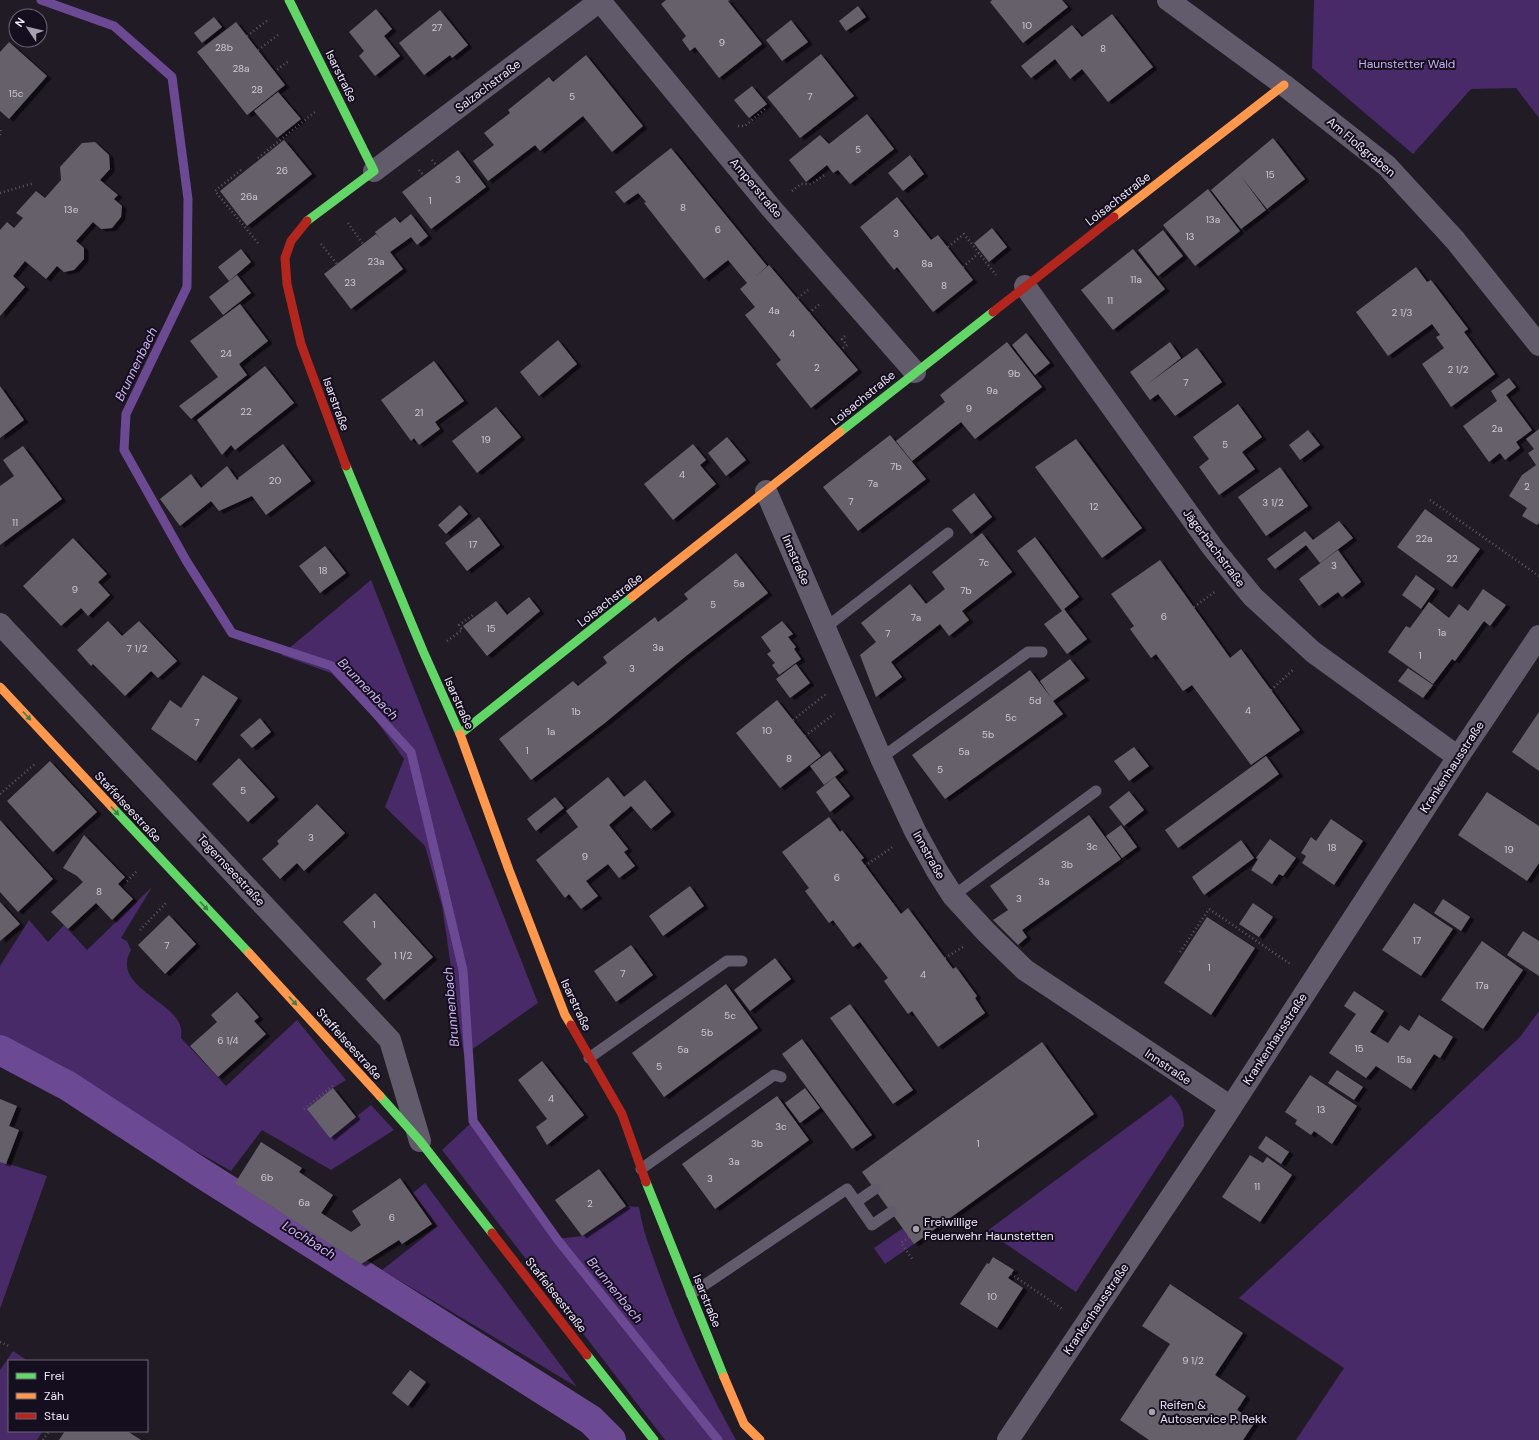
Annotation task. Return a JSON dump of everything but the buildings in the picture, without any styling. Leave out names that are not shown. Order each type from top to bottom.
[{"type":"street","name":"Isarstraße","points":[[289,0],[374,171],[305,222],[291,242],[285,258],[286,284],[301,344],[333,434],[426,657],[460,734],[564,1016],[622,1114],[641,1170],[744,1424],[760,1440]]},
{"type":"street","name":"Am Floßgraben","points":[[1168,0],[1284,85],[1387,166],[1455,240],[1539,345]]},
{"type":"street","name":"Amperstraße","points":[[600,1],[771,208],[915,372]]},
{"type":"street","name":"Salzachstraße","points":[[374,171],[600,1]]},
{"type":"street","name":"Loisachstraße","points":[[460,734],[915,372],[1284,85]]},
{"type":"street","name":"Jägerbachstraße","points":[[1019,291],[1235,577],[1269,614],[1313,652],[1458,756]]},
{"type":"street","name":"Innstraße","points":[[766,491],[881,758],[915,832],[953,896],[986,932],[1025,970],[1231,1107]]},
{"type":"street","name":"Tegernseestraße","points":[[0,624],[390,1040],[420,1141]]},
{"type":"street","name":"Krankenhausstraße","points":[[1008,1440],[1231,1107],[1458,756],[1539,636]]},
{"type":"street","name":"Staffelseestraße","points":[[0,687],[355,1067],[420,1141],[654,1440]]},
{"type":"lane","points":[[825,628],[948,533]]},
{"type":"lane","points":[[881,758],[1028,652],[1042,652]]},
{"type":"lane","points":[[953,896],[1096,791]]},
{"type":"lane","points":[[589,1058],[727,961],[742,961]]},
{"type":"lane","points":[[641,1170],[774,1075],[781,1077]]},
{"type":"lane","points":[[691,1294],[847,1189],[872,1225],[891,1212]]},
{"type":"lane","points":[[856,1202],[875,1189]]},
{"type":"path","points":[[258,158],[337,95]]},
{"type":"path","points":[[717,141],[736,126],[745,126],[765,109]]},
{"type":"path","points":[[0,135],[1,127]]},
{"type":"path","points":[[241,170],[215,191],[258,243]]},
{"type":"path","points":[[771,208],[801,184],[812,184],[826,174]]},
{"type":"path","points":[[0,193],[34,183]]},
{"type":"path","points":[[948,247],[964,234],[979,253],[1019,291]]},
{"type":"path","points":[[963,267],[979,253]]},
{"type":"path","points":[[1430,500],[1539,576]]},
{"type":"path","points":[[426,657],[462,630],[459,625],[473,615]]},
{"type":"path","points":[[1271,690],[1313,652]]},
{"type":"path","points":[[793,720],[847,678]]},
{"type":"path","points":[[805,736],[855,698]]},
{"type":"path","points":[[0,794],[55,746]]},
{"type":"path","points":[[865,866],[915,832]]},
{"type":"path","points":[[140,930],[184,884]]},
{"type":"path","points":[[1180,952],[1209,909],[1314,979]]},
{"type":"path","points":[[304,1109],[355,1067]]},
{"type":"path","points":[[909,1237],[901,1243],[913,1260]]},
{"type":"path","points":[[1011,1274],[1086,1324]]},
{"type":"path","points":[[0,1342],[10,1347]]},
{"type":"green space","name":"Haunstetter Wald","points":[[1314,0],[1539,0],[1539,118],[1516,88],[1471,89],[1413,154],[1312,68]]},
{"type":"green space","points":[[371,580],[538,1003],[464,1055],[442,906],[425,846],[385,807],[404,759],[373,716],[331,673],[281,655]]},
{"type":"green space","points":[[152,887],[121,938],[127,941],[131,950],[127,963],[129,974],[137,984],[169,1010],[177,1019],[181,1030],[181,1038],[226,1086],[297,1020],[346,1080],[333,1088],[330,1137],[371,1105],[394,1130],[331,1170],[262,1130],[231,1171],[171,1137],[45,1059],[0,1036],[0,966],[29,920],[48,942],[64,925],[87,950]]},
{"type":"green space","points":[[1539,1011],[1539,1440],[1296,1440],[1344,1368],[1239,1298],[1520,1037]]},
{"type":"green space","points":[[1171,1095],[1181,1109],[1184,1126],[1076,1292],[987,1231]]},
{"type":"green space","points":[[473,1121],[557,1239],[582,1236],[626,1206],[639,1207],[646,1238],[683,1334],[703,1377],[736,1440],[665,1440],[442,1150]]},
{"type":"green space","points":[[0,1161],[47,1176],[0,1309]]},
{"type":"green space","points":[[425,1183],[577,1387],[382,1270],[438,1226],[413,1193]]},
{"type":"green space","points":[[903,1228],[914,1244],[885,1264],[874,1248]]},
{"type":"green space","points":[[13,1351],[26,1360],[8,1360],[8,1432],[42,1432],[37,1440],[0,1440],[0,1370]]},
{"type":"waterway","name":"Brunnenbach","points":[[41,0],[114,26],[172,77],[188,199],[187,287],[126,414],[124,450],[187,562],[232,633],[332,666],[411,752],[463,970],[473,1121],[557,1239],[718,1440]]},
{"type":"waterway","name":"Lochbach","points":[[0,1050],[68,1086],[198,1171],[591,1420],[611,1440]]},
{"type":"traffic: fast","points":[[289,0],[374,171],[307,221]]},
{"type":"traffic: fast","points":[[840,432],[993,312]]},
{"type":"traffic: fast","points":[[346,466],[423,651],[460,734]]},
{"type":"traffic: fast","points":[[460,734],[632,597]]},
{"type":"traffic: fast","points":[[112,807],[249,953]]},
{"type":"traffic: fast","points":[[380,1096],[420,1141],[492,1233]]},
{"type":"traffic: fast","points":[[646,1182],[724,1377]]},
{"type":"traffic: fast","points":[[587,1355],[654,1440]]},
{"type":"traffic: slow","points":[[1114,217],[1284,85]]},
{"type":"traffic: slow","points":[[632,597],[840,432]]},
{"type":"traffic: slow","points":[[0,687],[112,807]]},
{"type":"traffic: slow","points":[[460,734],[509,870],[565,1015],[571,1025]]},
{"type":"traffic: slow","points":[[249,953],[380,1096]]},
{"type":"traffic: slow","points":[[724,1377],[744,1424],[760,1440]]},
{"type":"traffic: jam","points":[[993,312],[1114,217]]},
{"type":"traffic: jam","points":[[307,221],[291,241],[285,258],[287,284],[301,344],[346,466]]},
{"type":"traffic: jam","points":[[571,1025],[622,1114],[646,1182]]},
{"type":"traffic: jam","points":[[492,1233],[587,1355]]},
{"type":"place","name":"Freiwillige Feuerwehr Haunstetten","points":[[916,1229]]},
{"type":"place","name":"Reifen & Autoservice P. Rekk","points":[[1152,1412]]}]
